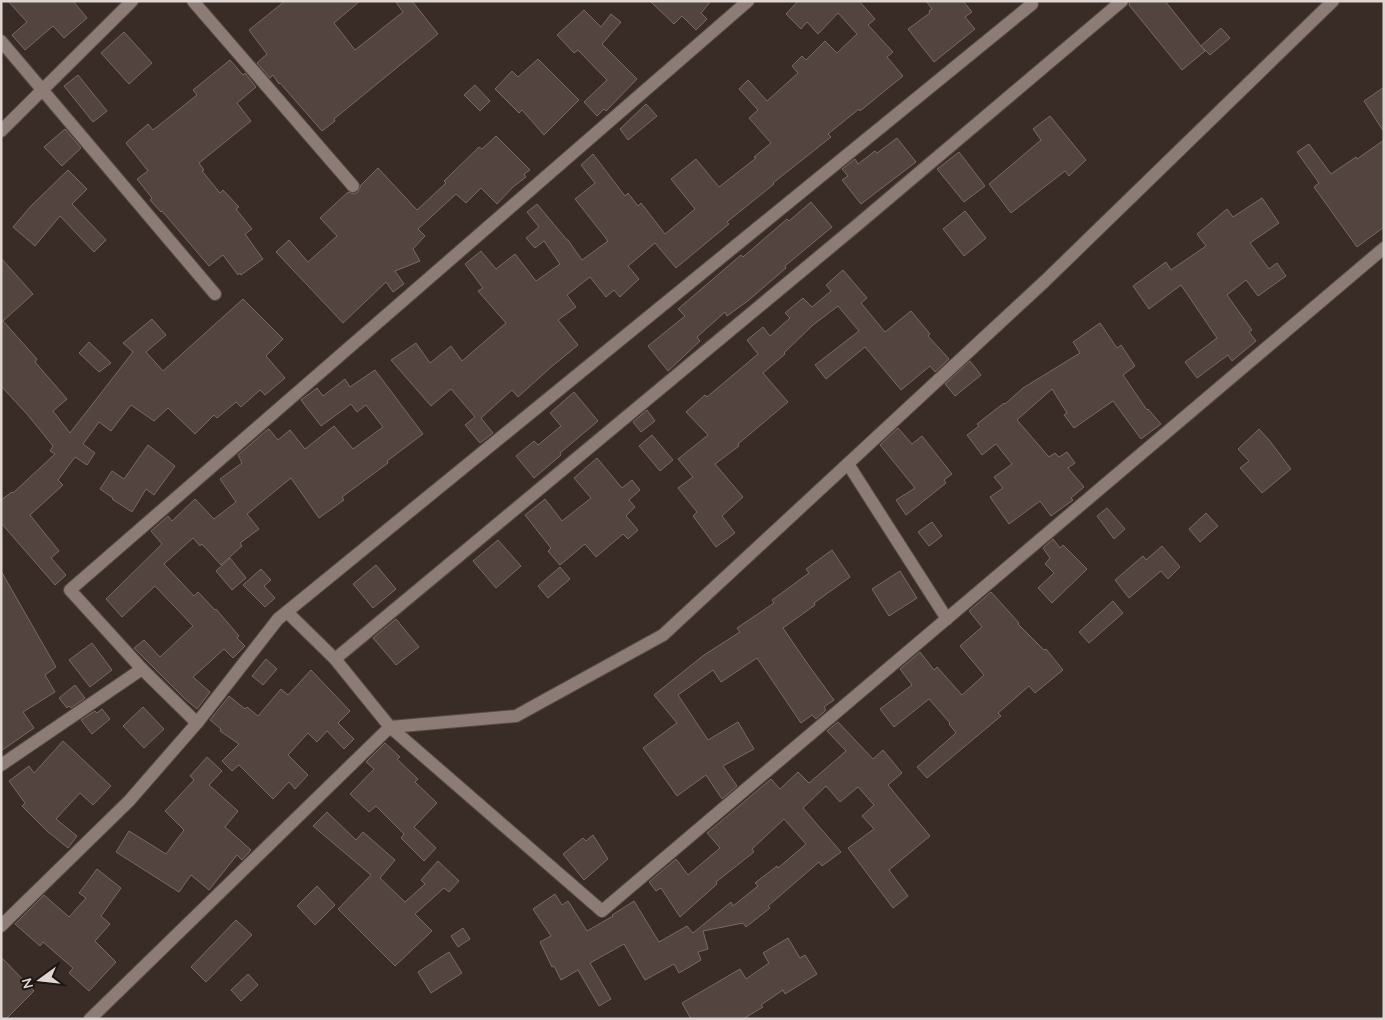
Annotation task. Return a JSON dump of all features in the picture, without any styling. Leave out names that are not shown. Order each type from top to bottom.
[{"type":"street","points":[[1,131],[132,1]]},
{"type":"street","points":[[193,1],[353,186]]},
{"type":"street","points":[[197,723],[142,669],[70,590],[748,1]]},
{"type":"street","points":[[335,659],[848,233],[1122,1]]},
{"type":"street","points":[[90,1019],[390,727],[516,716],[663,635],[1046,281],[1333,1]]},
{"type":"street","points":[[1,926],[129,801],[197,723],[278,619],[1032,4]]},
{"type":"street","points":[[1,41],[215,294]]},
{"type":"street","points":[[287,612],[335,659],[390,727],[602,911],[1384,248]]},
{"type":"street","points":[[848,464],[947,619]]},
{"type":"street","points":[[1,765],[142,669]]},
{"type":"building","points":[[8,1],[73,1],[87,18],[64,38],[53,26],[25,50],[12,35],[27,22]]},
{"type":"building","points":[[285,1],[360,1],[334,23],[355,50],[403,12],[395,1],[412,1],[438,34],[334,119],[335,121],[322,131],[273,75],[270,78],[257,63],[267,54],[249,30]]},
{"type":"building","points":[[650,1],[711,1],[701,13],[707,19],[696,30],[682,16],[674,24]]},
{"type":"building","points":[[798,1],[859,1],[875,19],[868,25],[893,52],[887,57],[903,76],[828,134],[831,137],[773,183],[727,222],[729,224],[676,268],[655,243],[628,266],[639,279],[620,297],[614,290],[606,297],[590,277],[567,295],[576,307],[558,320],[578,345],[518,397],[512,390],[481,418],[493,433],[480,443],[465,425],[475,417],[451,389],[431,406],[391,360],[416,343],[430,363],[451,346],[462,361],[506,323],[478,291],[483,288],[465,264],[481,251],[496,269],[515,254],[536,281],[560,264],[544,241],[535,248],[526,238],[539,227],[527,212],[537,204],[568,240],[582,260],[608,241],[575,199],[595,183],[581,165],[593,154],[625,196],[628,193],[638,206],[641,203],[665,234],[695,209],[671,179],[696,159],[719,187],[756,158],[754,157],[771,143],[749,118],[758,110],[739,89],[748,80],[767,101],[798,73],[792,66],[802,56],[806,60],[825,41],[837,53],[857,34],[838,13],[818,34],[807,22],[801,29],[786,14]]},
{"type":"building","points":[[926,1],[963,1],[972,12],[965,17],[975,29],[934,62],[908,29],[930,13],[929,11],[932,9]]},
{"type":"building","points":[[1130,1],[1165,1],[1205,51],[1182,70],[1129,5]]},
{"type":"building","points":[[584,10],[601,27],[611,14],[621,22],[602,44],[637,79],[606,111],[604,109],[597,116],[584,102],[607,80],[578,50],[574,53],[557,35]]},
{"type":"building","points":[[1221,28],[1230,38],[1210,55],[1201,46]]},
{"type":"building","points":[[124,32],[152,63],[129,84],[101,53]]},
{"type":"building","points":[[538,59],[579,100],[544,135],[522,110],[519,113],[495,89],[512,71],[518,77]]},
{"type":"building","points":[[230,60],[243,75],[245,73],[256,87],[237,103],[251,121],[199,163],[204,170],[202,171],[220,193],[223,190],[239,207],[236,209],[252,229],[245,234],[263,259],[241,275],[240,273],[238,275],[223,255],[209,266],[162,211],[150,200],[152,198],[137,179],[148,171],[126,143],[148,124],[153,130],[197,95],[193,90]]},
{"type":"building","points":[[78,75],[107,111],[93,122],[64,86]]},
{"type":"building","points":[[475,85],[490,101],[480,111],[464,95]]},
{"type":"building","points":[[1384,87],[1384,132],[1364,101]]},
{"type":"building","points":[[646,104],[657,116],[628,140],[620,129]]},
{"type":"building","points":[[1050,116],[1086,160],[1069,176],[1065,171],[1011,213],[989,184],[1041,140],[1033,129]]},
{"type":"building","points":[[65,129],[81,148],[62,166],[44,147]]},
{"type":"building","points":[[496,136],[530,170],[524,174],[526,177],[513,187],[497,204],[481,188],[466,203],[456,194],[418,229],[425,236],[413,249],[420,261],[395,271],[404,284],[393,292],[386,282],[343,323],[276,252],[289,240],[308,262],[337,236],[320,218],[348,192],[354,194],[358,192],[361,185],[378,168],[417,210],[446,183],[444,181],[479,147],[482,149]]},
{"type":"building","points":[[897,138],[916,162],[861,204],[842,180],[848,176],[842,169],[855,159],[858,164]]},
{"type":"building","points":[[1384,140],[1384,227],[1357,247],[1314,187],[1319,183],[1297,152],[1309,144],[1331,174]]},
{"type":"building","points":[[959,152],[985,186],[964,202],[937,169]]},
{"type":"building","points":[[68,170],[87,189],[72,204],[106,240],[94,252],[60,216],[35,246],[13,227],[31,206]]},
{"type":"building","points":[[1262,198],[1279,223],[1250,243],[1269,269],[1277,263],[1286,276],[1258,296],[1246,280],[1227,295],[1252,330],[1249,332],[1256,341],[1232,361],[1228,355],[1197,378],[1185,362],[1217,338],[1181,285],[1149,309],[1133,286],[1166,262],[1171,270],[1206,246],[1197,234],[1227,209],[1233,217]]},
{"type":"building","points":[[811,202],[832,227],[785,266],[786,268],[749,300],[727,316],[725,312],[697,337],[700,341],[668,371],[648,346],[685,316],[678,309],[741,255],[743,257],[787,219],[789,221]]},
{"type":"building","points":[[965,211],[986,238],[964,256],[943,229]]},
{"type":"building","points":[[1,258],[33,294],[3,321],[37,359],[35,362],[67,399],[53,411],[70,433],[133,352],[123,343],[152,319],[166,335],[146,352],[163,371],[243,299],[283,339],[266,356],[285,378],[265,395],[260,390],[241,407],[236,402],[217,418],[214,415],[195,434],[168,408],[154,421],[131,405],[111,431],[99,422],[83,444],[95,453],[87,465],[75,457],[58,480],[63,485],[30,515],[59,551],[51,558],[66,575],[55,585],[1,523],[1,500],[13,493],[55,454],[50,451],[53,446],[1,386]]},
{"type":"building","points":[[843,270],[867,298],[861,303],[885,332],[911,311],[930,334],[928,336],[949,359],[935,372],[930,366],[901,390],[865,347],[826,379],[815,365],[859,331],[838,306],[813,325],[785,354],[763,373],[788,402],[738,444],[739,446],[715,464],[743,497],[722,516],[735,533],[716,547],[693,516],[697,512],[678,488],[693,477],[678,459],[708,435],[686,412],[758,354],[747,340],[763,327],[770,336],[790,318],[785,313],[803,298],[812,307],[831,291],[826,285]]},
{"type":"building","points":[[1100,323],[1117,348],[1121,345],[1135,366],[1123,375],[1147,410],[1161,424],[1141,439],[1113,401],[1074,428],[1064,415],[1067,413],[1052,389],[1017,420],[1049,457],[1055,453],[1059,457],[1067,452],[1075,463],[1068,468],[1084,487],[1071,498],[1073,500],[1051,516],[1040,501],[1009,524],[990,497],[1003,488],[994,477],[1012,464],[996,444],[982,455],[967,435],[979,426],[977,424],[1005,404],[1023,388],[1080,353],[1073,342]]},
{"type":"building","points":[[89,342],[111,363],[99,372],[79,353]]},
{"type":"building","points":[[970,361],[981,375],[955,396],[945,384]]},
{"type":"building","points":[[375,370],[423,434],[342,497],[344,500],[319,518],[291,478],[247,514],[259,529],[240,543],[242,546],[221,565],[202,544],[200,546],[193,538],[164,564],[194,596],[198,592],[216,609],[245,646],[233,658],[224,649],[193,677],[210,692],[197,709],[134,648],[144,640],[160,657],[193,626],[155,586],[122,617],[106,599],[162,544],[151,531],[168,516],[172,521],[195,499],[214,519],[236,502],[220,479],[242,463],[238,455],[267,430],[269,429],[278,440],[290,430],[305,449],[334,426],[353,449],[383,427],[366,405],[357,412],[351,404],[321,426],[301,400],[317,388],[323,396],[345,379],[350,387]]},
{"type":"building","points":[[574,392],[598,421],[534,478],[516,456],[534,441],[538,445],[561,426],[550,413]]},
{"type":"building","points":[[647,410],[655,421],[641,432],[633,422]]},
{"type":"building","points":[[898,428],[912,444],[922,436],[952,474],[944,480],[946,483],[906,515],[896,500],[915,488],[880,445]]},
{"type":"building","points":[[1259,429],[1291,469],[1262,493],[1240,468],[1249,461],[1238,449]]},
{"type":"building","points":[[652,435],[673,460],[660,471],[639,446]]},
{"type":"building","points":[[148,445],[175,466],[154,495],[146,489],[132,512],[100,489],[112,471],[124,479]]},
{"type":"building","points":[[597,458],[622,488],[632,480],[640,490],[629,500],[635,507],[626,516],[638,530],[628,539],[623,534],[596,557],[585,544],[560,565],[548,551],[551,548],[525,515],[545,499],[562,521],[591,498],[574,478]]},
{"type":"building","points":[[1107,508],[1125,529],[1114,539],[1097,516]]},
{"type":"building","points":[[1206,513],[1218,526],[1200,542],[1189,529]]},
{"type":"building","points":[[932,522],[942,536],[929,546],[918,532]]},
{"type":"building","points":[[1053,539],[1060,548],[1063,545],[1087,569],[1052,603],[1038,588],[1054,573],[1045,564],[1050,558],[1043,548]]},
{"type":"building","points":[[498,540],[521,566],[496,588],[473,561]]},
{"type":"building","points":[[1162,546],[1180,567],[1168,579],[1161,571],[1129,598],[1115,580],[1143,556],[1146,560]]},
{"type":"building","points":[[832,550],[850,577],[783,628],[834,700],[824,707],[826,710],[816,719],[812,715],[801,723],[757,658],[721,682],[713,670],[678,695],[708,740],[738,722],[754,749],[723,766],[737,786],[722,799],[706,775],[677,796],[643,748],[677,723],[654,695],[704,655],[740,632],[737,628],[774,603],[772,600],[809,573],[806,569]]},
{"type":"building","points":[[230,558],[246,578],[232,590],[216,571]]},
{"type":"building","points":[[376,565],[396,589],[373,608],[353,584]]},
{"type":"building","points":[[560,567],[570,579],[548,598],[538,586]]},
{"type":"building","points":[[261,569],[271,580],[264,586],[275,598],[265,607],[243,585]]},
{"type":"building","points":[[1,571],[56,667],[45,675],[55,692],[23,712],[34,728],[1,751]]},
{"type":"building","points":[[900,571],[917,598],[889,616],[872,589]]},
{"type":"building","points":[[991,592],[1018,624],[1044,650],[1046,649],[1063,670],[1035,693],[1029,686],[998,713],[1001,716],[927,778],[917,767],[956,733],[950,723],[929,699],[894,727],[880,709],[912,685],[900,669],[920,652],[934,670],[937,667],[962,695],[984,675],[960,646],[982,627],[969,611]]},
{"type":"building","points":[[1113,601],[1123,613],[1089,643],[1079,632]]},
{"type":"building","points":[[396,619],[419,647],[396,665],[373,638]]},
{"type":"building","points":[[92,643],[112,670],[90,687],[69,660]]},
{"type":"building","points":[[266,659],[277,669],[263,685],[252,676]]},
{"type":"building","points":[[311,670],[350,711],[338,723],[354,739],[344,749],[327,731],[317,742],[308,733],[288,755],[308,775],[295,789],[289,782],[273,799],[239,765],[232,771],[222,761],[239,744],[220,731],[221,729],[210,720],[229,696],[245,709],[247,707],[258,716],[281,689],[288,695]]},
{"type":"building","points":[[75,685],[85,698],[71,708],[69,706],[67,708],[59,698]]},
{"type":"building","points":[[143,707],[164,729],[144,748],[123,726]]},
{"type":"building","points":[[102,709],[110,719],[92,734],[81,720]]},
{"type":"building","points":[[838,722],[873,759],[883,750],[902,773],[888,785],[930,836],[889,870],[908,896],[893,908],[848,848],[874,829],[862,816],[874,805],[858,787],[840,802],[826,786],[803,808],[841,852],[822,866],[819,862],[768,906],[770,908],[746,927],[743,923],[703,931],[708,949],[698,952],[701,960],[679,973],[674,964],[645,980],[624,944],[590,963],[611,999],[599,1006],[578,970],[561,980],[554,966],[552,967],[540,942],[551,936],[533,909],[555,894],[562,905],[568,901],[587,931],[634,901],[659,942],[687,926],[693,933],[731,902],[733,906],[758,886],[755,883],[777,866],[778,868],[806,844],[784,819],[752,849],[754,852],[716,882],[717,884],[680,917],[661,888],[656,891],[649,882],[676,859],[688,875],[720,848],[707,833],[771,779],[780,789],[798,772],[809,783],[846,751],[827,731]]},
{"type":"building","points":[[63,741],[111,786],[93,805],[80,793],[56,819],[77,836],[68,848],[47,831],[22,806],[25,803],[9,781],[29,766],[34,773]]},
{"type":"building","points":[[385,743],[400,757],[397,759],[418,779],[415,782],[437,803],[414,827],[436,848],[424,861],[401,838],[404,834],[376,806],[369,812],[350,794],[374,769],[366,762]]},
{"type":"building","points":[[207,757],[222,771],[209,785],[238,811],[225,827],[251,850],[242,860],[237,855],[209,890],[191,875],[179,892],[116,852],[129,831],[166,854],[184,830],[165,811],[194,780],[190,776]]},
{"type":"building","points":[[327,812],[356,840],[363,832],[395,860],[380,878],[405,902],[425,884],[421,880],[438,861],[459,881],[449,892],[444,888],[415,914],[432,931],[395,966],[338,909],[371,875],[313,826]]},
{"type":"building","points":[[593,835],[608,859],[584,880],[563,854],[583,838],[586,841]]},
{"type":"building","points":[[97,869],[121,888],[101,916],[110,924],[95,941],[116,962],[89,991],[69,973],[73,968],[43,942],[40,946],[15,924],[44,895],[69,917],[86,898],[79,893]]},
{"type":"building","points":[[317,886],[335,905],[315,925],[297,906]]},
{"type":"building","points":[[236,920],[252,935],[206,982],[191,967]]},
{"type":"building","points":[[463,928],[470,939],[458,947],[451,936]]},
{"type":"building","points":[[788,938],[800,958],[805,955],[817,974],[785,994],[783,990],[761,1005],[763,1007],[743,1019],[691,1019],[682,1003],[740,969],[746,979],[769,963],[763,953]]},
{"type":"building","points":[[449,952],[462,973],[431,993],[418,972]]},
{"type":"building","points":[[1,957],[34,991],[6,1019],[1,1019]]},
{"type":"building","points":[[248,974],[258,985],[241,1001],[231,990]]}]
